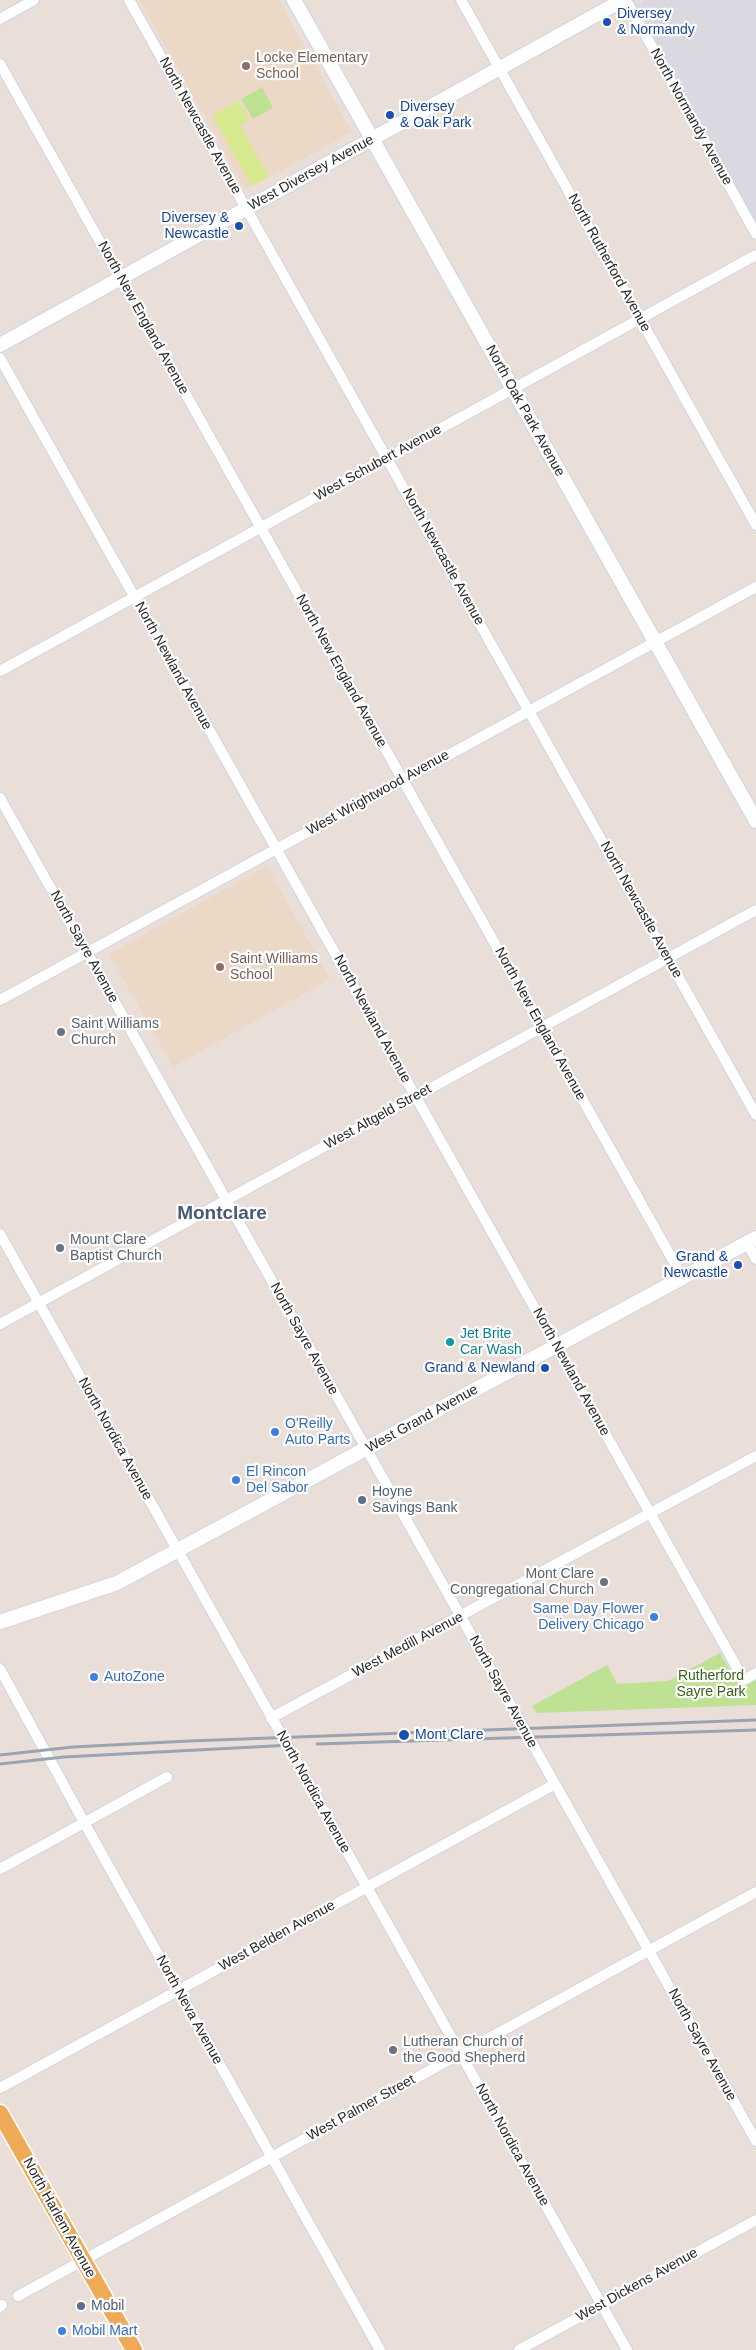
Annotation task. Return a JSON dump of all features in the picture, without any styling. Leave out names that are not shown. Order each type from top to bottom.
[{"type":"main road","name":"North Oak Park Avenue","points":[[294,0],[756,821]]},
{"type":"main road","name":"West Diversey Avenue","points":[[0,345],[624,0]]},
{"type":"main road","name":"West Grand Avenue","points":[[0,1622],[117,1583],[178,1552],[751,1240]]},
{"type":"main road","name":"North Harlem Avenue","points":[[0,2113],[134,2350]]},
{"type":"street","points":[[0,18],[34,0]]},
{"type":"street","name":"North Newcastle Avenue","points":[[129,0],[756,1115]]},
{"type":"street","name":"North Rutherford Avenue","points":[[461,0],[756,525]]},
{"type":"street","name":"North Normandy Avenue","points":[[624,0],[756,234]]},
{"type":"street","name":"North New England Avenue","points":[[0,64],[683,1278]]},
{"type":"street","name":"West Schubert Avenue","points":[[0,671],[756,255]]},
{"type":"street","name":"North Newland Avenue","points":[[0,358],[744,1680],[756,1673]]},
{"type":"street","name":"West Wrightwood Avenue","points":[[0,1000],[756,587]]},
{"type":"street","name":"North Sayre Avenue","points":[[0,798],[756,2141]]},
{"type":"street","name":"West Altgeld Street","points":[[0,1324],[756,910]]},
{"type":"street","name":"North Nordica Avenue","points":[[0,1234],[627,2350]]},
{"type":"street","points":[[751,1240],[756,1259]]},
{"type":"street","name":"West Medill Avenue","points":[[271,1718],[756,1456]]},
{"type":"street","name":"North Neva Avenue","points":[[0,1669],[84,1823],[380,2350]]},
{"type":"street","points":[[0,1869],[167,1777]]},
{"type":"street","name":"West Belden Avenue","points":[[0,2088],[555,1784]]},
{"type":"street","name":"West Palmer Street","points":[[18,2296],[756,1892]]},
{"type":"street","name":"West Dickens Avenue","points":[[519,2350],[756,2220]]},
{"type":"shaded area","name":"Locke Elementary School","points":[[140,0],[279,0],[352,132],[245,190]]},
{"type":"shaded area","points":[[645,0],[756,0],[756,225],[634,6]]},
{"type":"shaded area","name":"Saint Williams School","points":[[267,866],[330,979],[173,1067],[109,954]]},
{"type":"green space","points":[[262,87],[273,108],[253,119],[241,99]]},
{"type":"green space","points":[[239,101],[249,120],[240,125],[269,177],[252,186],[212,115]]},
{"type":"green space","name":"Rutherford Sayre Park","points":[[720,1653],[740,1688],[756,1680],[756,1705],[536,1713],[532,1706],[607,1665],[617,1684],[668,1681]]},
{"type":"railway","points":[[0,1755],[73,1747],[189,1741],[756,1720]]},
{"type":"railway","points":[[317,1744],[756,1730]]},
{"type":"railway","points":[[0,1764],[64,1757],[292,1745]]},
{"type":"place","name":"Diversey & Normandy","points":[[607,22]]},
{"type":"place","name":"Locke Elementary School","points":[[246,66]]},
{"type":"place","name":"Diversey & Oak Park","points":[[390,115]]},
{"type":"place","name":"Diversey & Newcastle","points":[[239,226]]},
{"type":"place","name":"Saint Williams School","points":[[220,967]]},
{"type":"place","name":"Saint Williams Church","points":[[61,1032]]},
{"type":"place","name":"Mount Clare Baptist Church","points":[[60,1248]]},
{"type":"place","name":"Grand & Newcastle","points":[[738,1265]]},
{"type":"place","name":"Jet Brite Car Wash","points":[[450,1342]]},
{"type":"place","name":"Grand & Newland","points":[[545,1368]]},
{"type":"place","name":"O'Reilly Auto Parts","points":[[275,1432]]},
{"type":"place","name":"El Rincon Del Sabor","points":[[236,1480]]},
{"type":"place","name":"Hoyne Savings Bank","points":[[362,1500]]},
{"type":"place","name":"Mont Clare Congregational Church","points":[[604,1582]]},
{"type":"place","name":"Same Day Flower Delivery Chicago","points":[[654,1617]]},
{"type":"place","name":"AutoZone","points":[[94,1677]]},
{"type":"place","name":"Mont Clare","points":[[404,1735]]},
{"type":"place","name":"Lutheran Church of the Good Shepherd","points":[[393,2050]]},
{"type":"place","name":"Mobil","points":[[81,2306]]},
{"type":"place","name":"Mobil Mart","points":[[62,2331]]},
{"type":"district","name":"Montclare","points":[[222,1214]]}]
